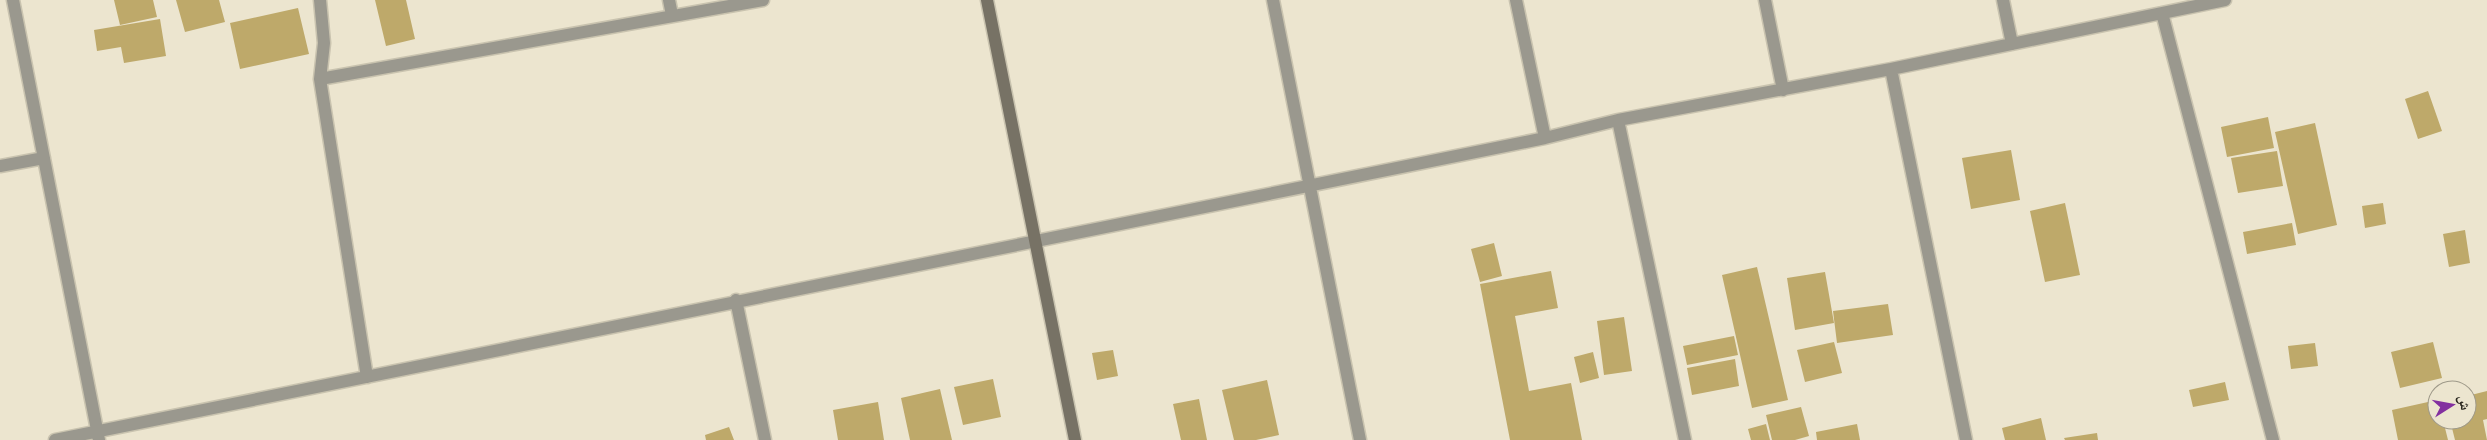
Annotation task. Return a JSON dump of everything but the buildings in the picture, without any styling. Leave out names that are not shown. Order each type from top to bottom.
[{"type":"street","points":[[13,0],[98,436]]},
{"type":"street","points":[[320,0],[324,43],[320,79],[367,377]]},
{"type":"street","points":[[670,0],[672,15]]},
{"type":"street","points":[[320,79],[763,0]]},
{"type":"street","points":[[987,0],[1075,440]]},
{"type":"street","points":[[1273,0],[1360,440]]},
{"type":"street","points":[[1516,0],[1545,138]]},
{"type":"street","points":[[1765,0],[1784,90]]},
{"type":"street","points":[[2003,0],[2012,44]]},
{"type":"street","points":[[55,440],[98,436],[367,377],[736,300],[1310,186],[1545,138],[1618,120],[1891,70],[2225,0]]},
{"type":"street","points":[[2162,13],[2273,440]]},
{"type":"street","points":[[1891,70],[1966,440]]},
{"type":"street","points":[[1618,120],[1685,440]]},
{"type":"street","points":[[0,166],[44,158]]},
{"type":"street","points":[[736,300],[764,440]]}]
